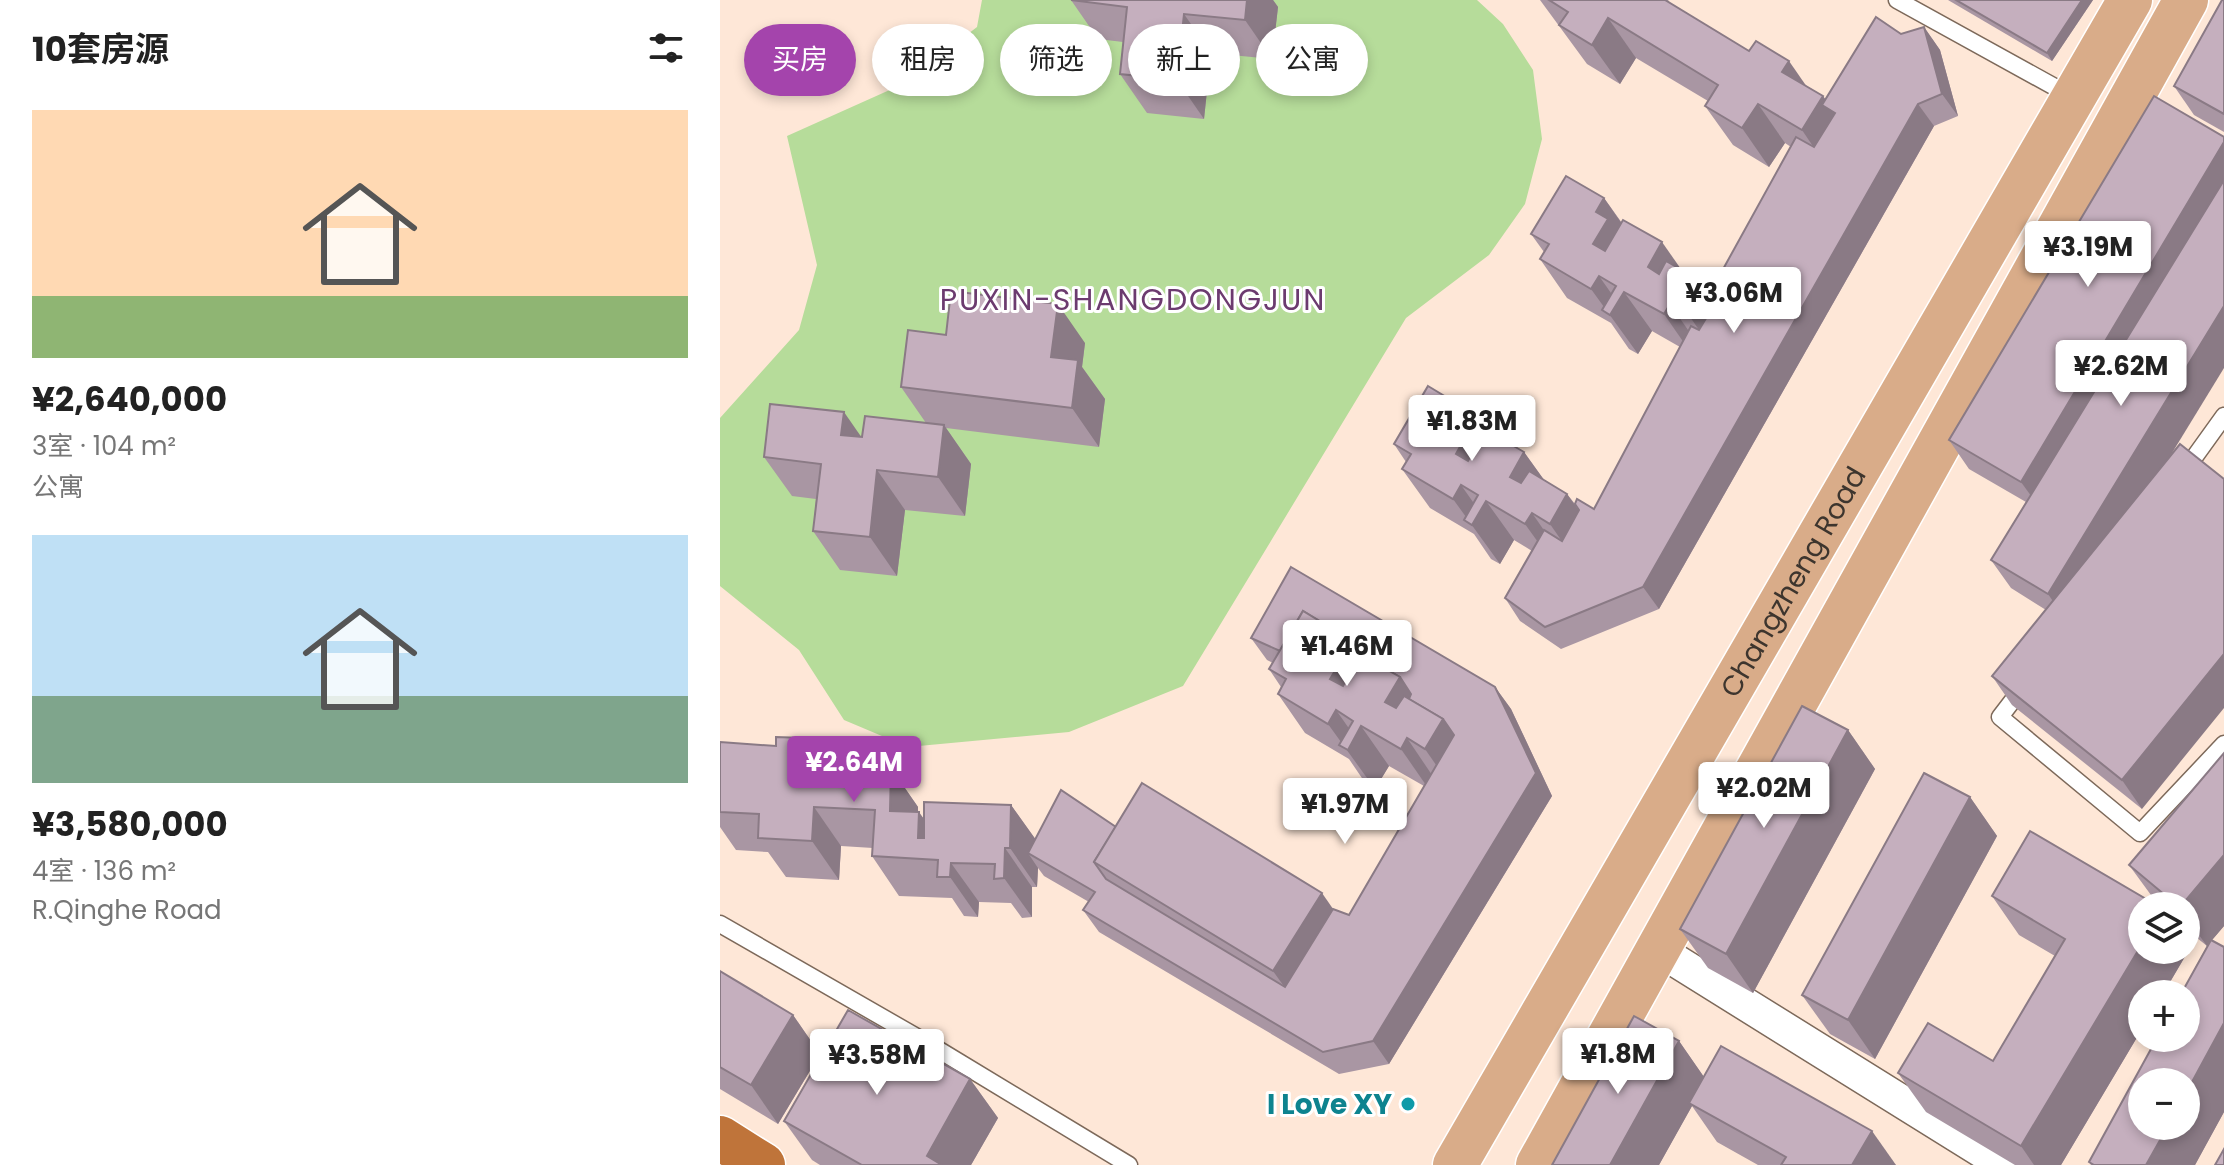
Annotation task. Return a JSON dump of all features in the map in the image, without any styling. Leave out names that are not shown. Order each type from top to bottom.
[{"type":"highway","points":[[720,1138],[763,1165]]},
{"type":"main road","name":"Changzheng Road","points":[[1455,1165],[2130,0]]},
{"type":"main road","name":"Changzheng Road","points":[[1538,1165],[2143,91],[2186,0]]},
{"type":"main road","points":[[720,1124],[783,1165]]},
{"type":"street","points":[[1657,949],[2004,1165]]},
{"type":"lane","points":[[1897,0],[2073,97]]},
{"type":"lane","points":[[2171,489],[2224,416]]},
{"type":"lane","points":[[2036,670],[2000,717],[2140,833],[2224,744]]},
{"type":"lane","points":[[720,924],[934,1047],[1129,1165]]},
{"type":"green space","points":[[982,0],[1477,0],[1503,24],[1533,70],[1542,139],[1525,204],[1489,255],[1406,318],[1183,686],[1069,732],[908,747],[844,720],[799,650],[720,586],[720,418],[799,330],[817,265],[787,136],[876,96],[984,96],[984,24],[978,24]]},
{"type":"building","points":[[1071,0],[1247,0],[1245,20],[1184,14],[1183,24],[1128,24],[1128,75],[1120,74],[1127,7]]},
{"type":"building","points":[[1549,0],[1665,0],[1749,51],[1756,41],[1789,61],[1782,72],[1823,96],[1802,130],[1758,104],[1742,128],[1705,106],[1718,85],[1608,18],[1592,45],[1559,25],[1568,12]]},
{"type":"building","points":[[1956,0],[2082,0],[2047,53]]},
{"type":"building","points":[[2224,0],[2224,114],[2174,86]]},
{"type":"building","points":[[1876,17],[1901,34],[1924,27],[1942,94],[1918,104],[1643,587],[1545,627],[1505,598],[1544,530],[1562,541],[1579,510],[1575,504],[1577,499],[1594,509],[1691,326],[1699,330],[1717,300],[1711,291],[1796,137],[1814,147],[1835,113],[1822,105]]},
{"type":"building","points":[[2154,96],[2224,137],[2224,142],[2021,482],[1949,440]]},
{"type":"building","points":[[1566,176],[1604,198],[1596,212],[1608,219],[1593,244],[1605,251],[1623,220],[1662,242],[1648,267],[1659,274],[1666,261],[1706,284],[1688,314],[1670,304],[1664,314],[1624,292],[1610,315],[1602,310],[1616,286],[1599,276],[1591,289],[1540,259],[1549,244],[1531,234]]},
{"type":"building","points":[[2224,180],[2224,306],[2048,594],[1991,560]]},
{"type":"building","points":[[951,291],[1058,304],[1051,357],[1078,360],[1072,408],[901,387],[908,330],[946,335]]},
{"type":"building","points":[[1428,386],[1466,409],[1458,422],[1470,429],[1456,454],[1468,461],[1486,430],[1524,452],[1510,477],[1521,483],[1529,471],[1567,494],[1550,524],[1532,513],[1525,524],[1486,501],[1472,525],[1464,520],[1478,495],[1461,485],[1453,499],[1402,469],[1411,454],[1394,444]]},
{"type":"building","points":[[770,404],[844,412],[841,435],[862,437],[865,416],[944,425],[938,477],[877,470],[870,537],[813,531],[821,464],[764,457]]},
{"type":"building","points":[[2180,444],[2224,479],[2224,654],[2122,780],[1992,676]]},
{"type":"building","points":[[1291,567],[1495,687],[1536,773],[1373,1041],[1323,1052],[1083,910],[1095,892],[1028,853],[1061,790],[1116,827],[1094,862],[1106,879],[1285,987],[1333,909],[1349,915],[1454,735],[1443,719],[1409,699],[1411,694],[1400,677],[1361,655],[1353,669],[1345,664],[1353,650],[1337,641],[1341,634],[1303,611],[1280,651],[1251,638]]},
{"type":"building","points":[[1303,611],[1341,634],[1333,647],[1345,654],[1330,679],[1343,686],[1361,655],[1400,677],[1385,702],[1396,708],[1404,696],[1443,719],[1425,749],[1407,738],[1401,749],[1361,726],[1348,750],[1339,745],[1353,721],[1336,710],[1328,724],[1278,694],[1286,679],[1269,669]]},
{"type":"building","points":[[1802,706],[1848,730],[1726,954],[1680,929]]},
{"type":"building","points":[[776,737],[833,739],[832,767],[891,768],[890,811],[919,812],[918,838],[924,838],[924,802],[1011,805],[1010,848],[1005,848],[1004,878],[994,879],[995,864],[951,863],[950,877],[937,877],[938,860],[872,856],[875,810],[814,807],[812,841],[758,838],[759,814],[720,812],[720,742],[776,746]]},
{"type":"building","points":[[2224,753],[2224,855],[2193,892],[2161,892],[2129,865]]},
{"type":"building","points":[[1924,773],[1970,797],[1848,1020],[1802,995]]},
{"type":"building","points":[[1142,783],[1322,893],[1273,971],[1094,862]]},
{"type":"building","points":[[2030,831],[2134,892],[2128,892],[2130,964],[2021,1146],[1898,1073],[1928,1023],[1993,1061],[2065,939],[1992,896]]},
{"type":"building","points":[[2211,940],[2224,947],[2224,1023],[2200,1068],[2141,1068],[2149,1052],[2200,1052],[2200,980],[2189,980]]},
{"type":"building","points":[[720,971],[793,1015],[751,1085],[720,1067]]},
{"type":"building","points":[[848,1010],[970,1079],[927,1156],[942,1165],[862,1165],[784,1121]]},
{"type":"building","points":[[1634,1016],[1679,1041],[1610,1165],[1552,1165]]},
{"type":"building","points":[[1721,1046],[1872,1131],[1852,1165],[1781,1165],[1786,1157],[1689,1103]]},
{"type":"building","points":[[2128,1091],[2128,1140],[2160,1140],[2146,1165],[2094,1165],[2089,1162]]},
{"type":"building","points":[[2224,1149],[2224,1165],[2215,1165]]},
{"type":"place","name":"I Love XY","points":[[1408,1104]]},
{"type":"district","name":"PUXIN-SHANGDONGJUN","points":[[1133,299]]}]
